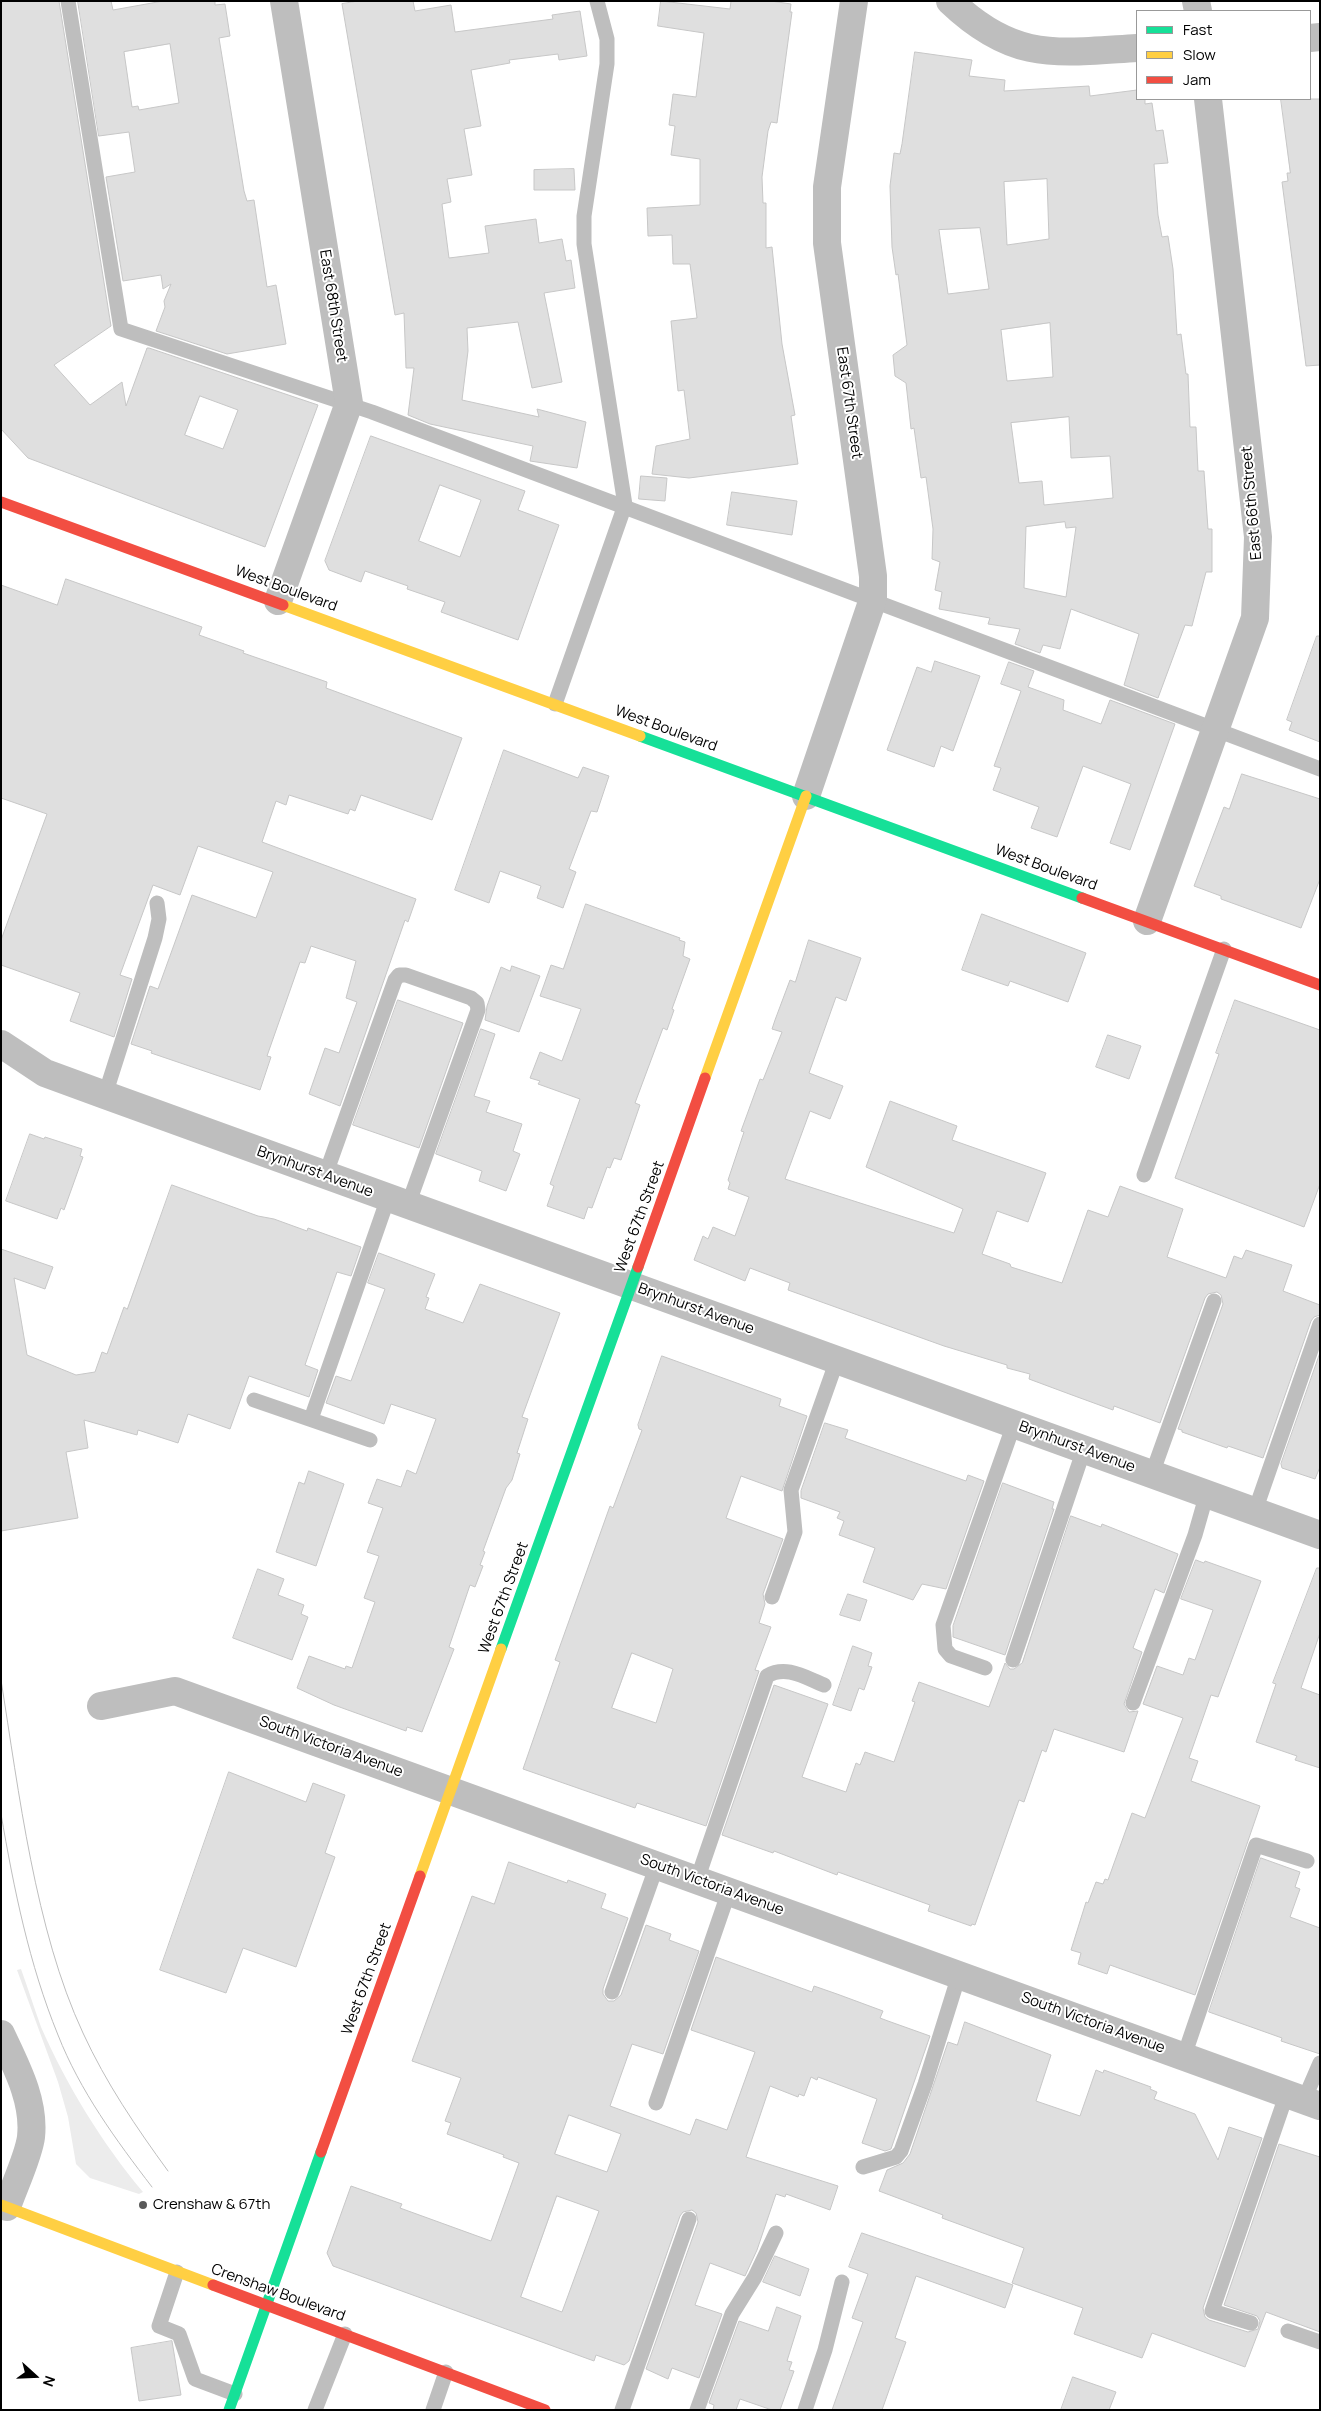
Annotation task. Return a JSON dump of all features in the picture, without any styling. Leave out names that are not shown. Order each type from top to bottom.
[{"type":"main road","name":"West Boulevard","points":[[1,502],[278,601],[1320,985]]},
{"type":"main road","name":"West 67th Street","points":[[229,2410],[806,796]]},
{"type":"main road","name":"Crenshaw Boulevard","points":[[4,2206],[446,2372],[510,2404],[545,2410]]},
{"type":"street","name":"East 68th Street","points":[[278,601],[349,403],[284,1]]},
{"type":"street","name":"East 67th Street","points":[[806,796],[873,600],[872,568],[827,242],[826,218],[828,174],[854,1]]},
{"type":"street","points":[[950,1],[976,25],[1007,41],[1036,50],[1064,53],[1136,48]]},
{"type":"street","name":"East 66th Street","points":[[1147,921],[1256,618],[1258,537],[1208,100]]},
{"type":"street","name":"Brynhurst Avenue","points":[[1,1044],[45,1073]]},
{"type":"street","name":"Brynhurst Avenue","points":[[1,1067],[45,1073],[325,1176],[1320,1534]]},
{"type":"street","name":"South Victoria Avenue","points":[[101,1706],[175,1691],[1304,2100]]},
{"type":"street","points":[[1,2034],[28,2097],[31,2116],[30,2139],[4,2206]]},
{"type":"lane","points":[[68,1],[121,329],[349,403],[625,505],[1320,769]]},
{"type":"lane","points":[[555,704],[625,505],[584,244],[584,216],[607,64],[606,39],[597,1]]},
{"type":"lane","points":[[105,1095],[155,938],[159,919],[157,902]]},
{"type":"lane","points":[[1144,1175],[1224,950]]},
{"type":"lane","points":[[310,1419],[478,1010],[477,1003],[471,998],[406,975],[399,975],[395,980],[325,1176]]},
{"type":"lane","points":[[1152,1474],[1214,1301]]},
{"type":"lane","points":[[1255,1511],[1320,1324]]},
{"type":"lane","points":[[772,1596],[795,1532],[791,1490],[837,1360]]},
{"type":"lane","points":[[254,1400],[370,1440]]},
{"type":"lane","points":[[984,1668],[951,1656],[945,1649],[943,1625],[1014,1424]]},
{"type":"lane","points":[[1012,1660],[1084,1449]]},
{"type":"lane","points":[[1133,1703],[1195,1534],[1207,1493]]},
{"type":"lane","points":[[697,1880],[767,1676],[777,1670],[790,1672],[824,1685]]},
{"type":"lane","points":[[1184,2056],[1256,1845],[1307,1861]]},
{"type":"lane","points":[[612,1992],[657,1865]]},
{"type":"lane","points":[[656,2103],[729,1891]]},
{"type":"lane","points":[[863,2167],[896,2157],[901,2151],[925,2084],[959,1975]]},
{"type":"lane","points":[[1251,2323],[1212,2311],[1320,2063]]},
{"type":"lane","points":[[622,2410],[689,2219]]},
{"type":"lane","points":[[697,2410],[732,2314],[755,2277],[776,2233]]},
{"type":"lane","points":[[177,2272],[159,2326],[179,2334],[195,2379],[235,2394]]},
{"type":"lane","points":[[805,2410],[825,2350],[842,2282]]},
{"type":"lane","points":[[1288,2331],[1320,2342]]},
{"type":"lane","points":[[315,2410],[345,2334]]},
{"type":"lane","points":[[433,2410],[446,2372]]},
{"type":"shaded area","points":[[21,1969],[41,2027],[62,2071],[86,2113],[113,2154],[143,2192],[139,2194],[90,2178],[76,2164],[68,2117],[58,2082],[17,1970]]},
{"type":"building","points":[[1,1],[59,1],[111,326],[54,365],[90,405],[122,382],[126,406],[147,348],[149,348],[318,405],[265,547],[28,458],[1,429]],"holes":[[[200,396],[238,410],[223,449],[185,435]]]},
{"type":"building","points":[[78,1],[111,1],[113,10],[163,1],[215,1],[215,5],[225,4],[230,36],[219,38],[244,191],[247,201],[254,200],[267,287],[276,285],[286,344],[227,354],[156,331],[171,284],[163,289],[161,275],[123,281],[106,177],[135,172],[129,132],[99,136]],"holes":[[[170,44],[179,103],[139,110],[138,106],[132,107],[124,52]]]},
{"type":"building","points":[[358,1],[413,1],[415,11],[451,5],[455,32],[553,19],[552,15],[580,11],[587,56],[559,60],[558,54],[509,60],[510,63],[471,70],[481,126],[464,129],[472,175],[447,179],[451,202],[442,204],[449,258],[489,253],[485,226],[536,219],[539,243],[562,239],[566,261],[571,260],[575,288],[544,293],[562,382],[532,388],[518,322],[467,328],[468,351],[462,400],[539,417],[537,409],[586,422],[577,468],[530,461],[533,446],[430,424],[408,415],[414,368],[406,368],[404,313],[395,315],[342,4]]},
{"type":"building","points":[[661,1],[730,9],[731,1],[771,1],[791,4],[790,12],[792,12],[777,123],[771,122],[768,131],[762,177],[763,203],[766,203],[766,248],[772,247],[782,344],[795,415],[791,416],[798,464],[689,478],[652,474],[656,446],[690,439],[684,390],[678,391],[671,321],[697,318],[690,264],[673,264],[672,235],[648,236],[647,208],[700,205],[700,159],[671,155],[675,126],[669,125],[673,94],[696,97],[704,33],[658,26]]},
{"type":"building","points":[[915,52],[972,60],[969,76],[1005,80],[1004,91],[1089,86],[1090,96],[1136,90],[1136,100],[1145,100],[1145,104],[1152,103],[1156,131],[1163,130],[1168,163],[1154,164],[1158,215],[1162,237],[1168,236],[1173,269],[1177,335],[1181,334],[1186,374],[1188,374],[1190,427],[1196,427],[1198,471],[1204,471],[1208,529],[1212,529],[1212,572],[1206,572],[1192,626],[1185,625],[1158,698],[1124,685],[1139,634],[1071,609],[1060,649],[1043,645],[1040,653],[1015,644],[1020,629],[988,624],[990,618],[939,609],[942,592],[935,590],[940,562],[932,559],[933,529],[926,477],[921,478],[914,428],[911,429],[906,383],[895,376],[893,355],[907,345],[898,274],[896,275],[892,247],[890,186],[894,153],[900,154]],"holes":[[[1047,179],[1049,239],[1007,245],[1004,182]],[[980,228],[989,289],[948,294],[939,230]],[[1050,323],[1053,377],[1007,381],[1001,330]],[[1069,417],[1071,458],[1110,456],[1113,498],[1044,505],[1042,481],[1019,483],[1011,423]],[[1065,522],[1066,528],[1076,527],[1066,597],[1024,588],[1026,527]]]},
{"type":"building","points":[[1320,99],[1320,365],[1306,366],[1282,182],[1288,181],[1287,173],[1290,173],[1281,100]]},
{"type":"building","points":[[574,169],[575,190],[534,190],[534,170]]},
{"type":"building","points":[[371,436],[525,491],[518,510],[559,525],[518,640],[441,612],[445,602],[407,589],[408,586],[365,571],[361,582],[329,570],[325,561]],"holes":[[[440,485],[481,500],[460,557],[419,541]]]},
{"type":"building","points":[[641,476],[667,478],[665,501],[639,499]]},
{"type":"building","points":[[732,492],[797,501],[792,535],[727,525]]},
{"type":"building","points":[[66,579],[202,627],[199,635],[244,651],[243,653],[327,682],[326,688],[462,738],[432,820],[361,795],[355,811],[350,809],[348,814],[289,795],[286,805],[276,801],[262,842],[416,899],[408,922],[405,920],[340,1106],[309,1094],[325,1048],[339,1053],[357,1002],[346,998],[356,961],[311,946],[305,963],[300,962],[267,1056],[271,1057],[260,1090],[151,1053],[152,1051],[131,1044],[150,986],[158,989],[192,895],[256,918],[273,872],[198,846],[180,895],[153,885],[120,975],[132,979],[114,1037],[70,1021],[80,993],[1,965],[1,940],[47,814],[1,798],[1,585],[57,605]]},
{"type":"building","points":[[1317,636],[1320,636],[1320,742],[1289,730],[1292,722],[1287,720]]},
{"type":"building","points":[[935,661],[980,676],[953,751],[941,746],[934,767],[887,750],[917,667],[931,672]]},
{"type":"building","points":[[1009,662],[1034,671],[1028,687],[1064,700],[1063,710],[1101,724],[1110,700],[1175,724],[1130,850],[1110,843],[1131,784],[1083,766],[1057,837],[1031,828],[1039,807],[993,790],[1001,768],[994,766],[1021,691],[1001,684]]},
{"type":"building","points":[[504,750],[578,778],[583,767],[609,776],[597,812],[591,811],[569,869],[576,872],[563,908],[537,898],[541,886],[500,871],[489,903],[455,890]]},
{"type":"building","points":[[1242,774],[1320,799],[1320,879],[1301,928],[1221,899],[1221,896],[1194,886],[1224,807],[1229,809]]},
{"type":"building","points":[[586,904],[680,938],[679,940],[685,942],[683,956],[690,959],[672,1009],[674,1010],[667,1030],[663,1028],[635,1103],[640,1105],[621,1160],[614,1158],[610,1168],[607,1167],[592,1208],[588,1207],[584,1219],[547,1206],[554,1186],[550,1184],[580,1099],[538,1084],[540,1081],[530,1078],[540,1052],[562,1061],[581,1009],[540,996],[551,965],[563,969]]},
{"type":"building","points":[[982,914],[1086,953],[1068,1002],[1010,981],[1008,986],[962,970]]},
{"type":"building","points":[[809,940],[861,958],[846,1001],[836,997],[809,1073],[843,1086],[830,1119],[810,1111],[785,1179],[954,1233],[963,1209],[866,1167],[890,1101],[957,1126],[952,1140],[1046,1173],[1028,1222],[997,1211],[982,1254],[1010,1264],[1011,1267],[1062,1283],[1088,1210],[1108,1217],[1120,1186],[1183,1209],[1167,1257],[1226,1278],[1234,1256],[1242,1259],[1246,1250],[1292,1265],[1283,1291],[1320,1305],[1320,1315],[1314,1317],[1311,1321],[1263,1458],[1228,1446],[1227,1448],[1178,1429],[1223,1304],[1221,1295],[1217,1292],[1208,1294],[1205,1298],[1160,1423],[1114,1406],[1113,1410],[1029,1379],[1030,1374],[1007,1368],[1007,1365],[944,1346],[788,1290],[790,1283],[750,1268],[745,1281],[694,1260],[703,1236],[708,1239],[713,1227],[735,1236],[749,1197],[728,1189],[730,1183],[728,1180],[744,1132],[741,1131],[760,1079],[763,1080],[782,1032],[772,1029],[775,1020],[790,980],[795,982]]},
{"type":"building","points":[[512,966],[540,976],[519,1032],[485,1020],[487,1006],[501,967],[510,971]]},
{"type":"building","points":[[398,1000],[463,1023],[419,1148],[353,1125]]},
{"type":"building","points":[[1235,1000],[1320,1030],[1320,1184],[1304,1227],[1175,1178],[1219,1054],[1216,1053]]},
{"type":"building","points":[[481,1029],[495,1034],[474,1096],[490,1101],[486,1112],[522,1124],[513,1151],[520,1154],[506,1191],[479,1181],[482,1171],[436,1154]]},
{"type":"building","points":[[1108,1035],[1141,1046],[1129,1079],[1096,1067]]},
{"type":"building","points":[[30,1134],[82,1149],[80,1156],[83,1157],[64,1210],[61,1208],[57,1219],[6,1201]]},
{"type":"building","points":[[172,1185],[258,1216],[274,1219],[307,1231],[308,1228],[361,1247],[351,1276],[337,1272],[305,1365],[318,1370],[309,1397],[249,1376],[230,1429],[188,1414],[178,1443],[138,1430],[137,1435],[84,1420],[88,1448],[66,1452],[78,1518],[1,1531],[1,1249],[53,1267],[45,1289],[14,1278],[27,1355],[76,1375],[95,1372],[102,1352],[107,1354],[124,1307],[127,1309]]},
{"type":"building","points":[[379,1253],[435,1274],[426,1297],[429,1298],[425,1309],[463,1323],[480,1284],[560,1313],[522,1417],[528,1419],[517,1453],[520,1454],[512,1480],[506,1488],[483,1551],[485,1552],[480,1565],[483,1566],[475,1587],[470,1585],[449,1647],[454,1649],[422,1732],[407,1727],[406,1731],[334,1705],[297,1688],[309,1656],[345,1669],[346,1666],[352,1668],[375,1602],[364,1598],[379,1556],[367,1552],[383,1508],[368,1503],[377,1479],[401,1487],[407,1470],[416,1474],[436,1419],[391,1404],[384,1424],[326,1403],[336,1376],[351,1381],[385,1289],[368,1283]]},
{"type":"building","points":[[1320,1353],[1320,1467],[1315,1479],[1282,1468],[1281,1464]]},
{"type":"building","points":[[662,1356],[781,1399],[779,1406],[807,1416],[782,1491],[741,1476],[726,1518],[783,1539],[763,1594],[765,1604],[759,1623],[771,1627],[755,1670],[759,1671],[706,1826],[637,1803],[635,1808],[523,1769],[560,1662],[555,1660],[610,1506],[613,1508],[642,1430],[639,1429],[638,1425]],"holes":[[[632,1653],[673,1669],[656,1723],[612,1708]]]},
{"type":"building","points":[[825,1423],[848,1430],[845,1438],[966,1481],[968,1475],[984,1481],[946,1589],[922,1584],[913,1600],[863,1582],[875,1548],[839,1535],[844,1521],[837,1518],[840,1512],[801,1498],[801,1491]]},
{"type":"building","points":[[309,1471],[344,1484],[316,1566],[276,1552],[299,1482],[304,1484]]},
{"type":"building","points":[[1003,1483],[1054,1502],[1052,1509],[1054,1509],[1005,1655],[953,1637],[953,1626]]},
{"type":"building","points":[[1071,1516],[1101,1527],[1102,1524],[1178,1554],[1164,1593],[1155,1589],[1133,1648],[1142,1652],[1124,1704],[1129,1712],[1138,1711],[1124,1752],[1054,1729],[1046,1752],[1042,1750],[1024,1802],[1019,1800],[975,1925],[972,1924],[971,1926],[928,1911],[930,1905],[838,1872],[837,1875],[774,1851],[773,1853],[722,1835],[774,1685],[828,1704],[802,1777],[846,1792],[856,1763],[860,1765],[865,1752],[894,1762],[915,1702],[912,1701],[919,1682],[989,1707],[1005,1663],[1010,1669],[1014,1669],[1022,1663]]},
{"type":"building","points":[[1196,1560],[1204,1563],[1205,1561],[1261,1581],[1218,1697],[1211,1695],[1189,1758],[1198,1761],[1191,1781],[1260,1806],[1195,1995],[1110,1965],[1107,1974],[1078,1964],[1081,1953],[1071,1950],[1086,1902],[1088,1903],[1096,1882],[1103,1884],[1105,1879],[1108,1880],[1132,1813],[1145,1818],[1183,1718],[1143,1704],[1157,1666],[1183,1675],[1189,1658],[1195,1660],[1213,1610],[1181,1599]]},
{"type":"building","points":[[1317,1568],[1320,1568],[1320,1633],[1301,1688],[1320,1695],[1320,1768],[1295,1760],[1297,1756],[1256,1742],[1276,1684],[1273,1683]]},
{"type":"building","points":[[258,1569],[284,1579],[278,1595],[304,1605],[301,1614],[308,1617],[292,1660],[233,1638]]},
{"type":"building","points":[[848,1594],[867,1600],[860,1621],[840,1615]]},
{"type":"building","points":[[853,1646],[872,1653],[868,1666],[872,1667],[864,1690],[859,1688],[851,1711],[833,1705]]},
{"type":"building","points":[[229,1772],[306,1802],[313,1783],[345,1795],[325,1853],[335,1857],[296,1967],[243,1948],[226,1993],[160,1970]]},
{"type":"building","points":[[1261,1858],[1300,1872],[1295,1887],[1300,1889],[1290,1917],[1320,1928],[1320,2054],[1281,2041],[1282,2038],[1209,2012]]},
{"type":"building","points":[[509,1862],[567,1883],[568,1880],[606,1894],[601,1908],[628,1918],[603,1989],[603,1994],[608,2001],[614,2001],[621,1995],[646,1925],[671,1934],[669,1940],[699,1951],[663,2054],[632,2044],[610,2106],[690,2135],[696,2119],[727,2130],[755,2052],[691,2030],[716,1957],[812,1992],[814,1986],[837,1994],[883,2011],[880,2018],[930,2036],[891,2149],[885,2151],[862,2143],[877,2099],[818,2077],[817,2080],[811,2077],[804,2096],[799,2094],[798,2097],[770,2086],[746,2157],[838,2186],[830,2210],[786,2194],[785,2197],[776,2194],[757,2250],[745,2276],[710,2263],[695,2305],[722,2314],[699,2378],[672,2368],[668,2379],[646,2369],[698,2222],[696,2213],[692,2210],[683,2212],[680,2216],[629,2361],[624,2365],[596,2355],[594,2361],[333,2266],[327,2253],[351,2186],[402,2204],[400,2208],[491,2241],[519,2163],[503,2157],[504,2155],[447,2134],[451,2123],[445,2121],[461,2078],[412,2061],[472,1896],[494,1904]],"holes":[[[569,2115],[621,2134],[607,2172],[555,2154]],[[557,2196],[599,2211],[562,2312],[521,2297]]]},
{"type":"building","points":[[965,2022],[1051,2055],[1036,2101],[1080,2116],[1096,2070],[1103,2073],[1104,2070],[1151,2087],[1150,2089],[1157,2092],[1154,2099],[1195,2114],[1218,2160],[1229,2127],[1262,2138],[1203,2308],[1205,2317],[1209,2320],[1248,2332],[1258,2329],[1260,2321],[1257,2316],[1224,2305],[1279,2144],[1320,2157],[1320,2332],[1266,2312],[1245,2367],[1152,2333],[1142,2358],[1074,2334],[1083,2308],[1012,2283],[1024,2248],[942,2218],[943,2215],[879,2191],[887,2170],[903,2163],[910,2154],[948,2042],[957,2045]]},
{"type":"building","points":[[862,2233],[1013,2285],[1005,2308],[916,2276],[895,2338],[906,2342],[882,2410],[832,2410],[863,2322],[852,2318],[868,2274],[849,2267]]},
{"type":"building","points":[[775,2256],[809,2269],[800,2296],[763,2282]]},
{"type":"building","points":[[777,2307],[801,2316],[787,2361],[792,2362],[789,2370],[794,2371],[780,2410],[772,2410],[740,2399],[736,2410],[713,2410],[714,2405],[709,2403],[739,2321],[768,2331]]},
{"type":"building","points":[[172,2341],[181,2395],[139,2401],[131,2348]]},
{"type":"building","points":[[1073,2377],[1116,2392],[1109,2410],[1061,2410]]},
{"type":"tram line","points":[[1,1680],[31,1860],[52,1950],[66,1993],[101,2069],[133,2121],[168,2171]]},
{"type":"tram line","points":[[1,1814],[23,1926],[39,1981],[58,2035],[88,2095],[112,2133],[152,2187]]},
{"type":"traffic: fast","points":[[640,736],[1082,898]]},
{"type":"traffic: fast","points":[[501,1649],[638,1267]]},
{"type":"traffic: fast","points":[[229,2410],[321,2152]]},
{"type":"traffic: slow","points":[[283,605],[640,736]]},
{"type":"traffic: slow","points":[[705,1078],[806,796]]},
{"type":"traffic: slow","points":[[420,1876],[501,1649]]},
{"type":"traffic: slow","points":[[1,2205],[213,2285]]},
{"type":"traffic: jam","points":[[1,502],[283,605]]},
{"type":"traffic: jam","points":[[1082,898],[1320,985]]},
{"type":"traffic: jam","points":[[638,1267],[705,1078]]},
{"type":"traffic: jam","points":[[321,2152],[420,1876]]},
{"type":"traffic: jam","points":[[213,2285],[545,2410]]},
{"type":"place","name":"Crenshaw & 67th","points":[[143,2205]]}]
